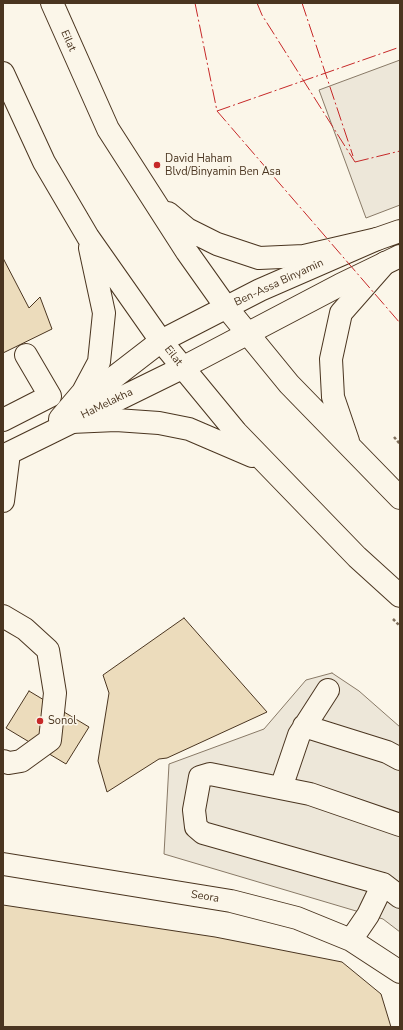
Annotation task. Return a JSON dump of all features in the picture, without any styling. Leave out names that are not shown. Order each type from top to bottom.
[{"type":"main road","name":"Eilat","points":[[52,3],[108,129],[152,199],[226,307],[289,384],[400,498]]},
{"type":"main road","name":"Eilat","points":[[3,73],[44,162],[88,237],[161,341],[236,432],[264,462],[358,557],[400,596]]},
{"type":"main road","points":[[152,199],[186,229],[217,244],[258,258],[304,256],[377,239]]},
{"type":"main road","name":"Ben-Assa Binyamin","points":[[161,341],[260,290],[377,239],[400,231]]},
{"type":"main road","points":[[66,420],[99,362],[102,339],[104,313],[88,237]]},
{"type":"main road","points":[[182,368],[393,260]]},
{"type":"main road","points":[[349,446],[333,397],[331,359],[341,313],[393,260]]},
{"type":"main road","name":"HaMelakha","points":[[5,450],[33,441],[66,420],[161,341]]},
{"type":"main road","points":[[3,420],[50,396],[26,355]]},
{"type":"main road","name":"HaMelakha","points":[[66,420],[182,368]]},
{"type":"main road","points":[[66,420],[116,420],[159,423],[189,429],[264,462]]},
{"type":"main road","points":[[3,501],[5,450]]},
{"type":"main road","points":[[3,616],[24,629],[48,650],[55,693],[50,740],[21,761],[9,763],[3,761]]},
{"type":"main road","points":[[281,788],[299,735],[328,690]]},
{"type":"main road","points":[[304,726],[387,752],[400,759]]},
{"type":"main road","points":[[400,825],[310,794],[210,774],[200,777],[194,810],[196,827],[203,833],[383,884],[400,897]]},
{"type":"main road","name":"Seora","points":[[3,864],[231,901],[297,918],[351,940],[398,974]]},
{"type":"main road","points":[[351,940],[368,915],[383,884]]},
{"type":"path","points":[[394,437],[400,444]]},
{"type":"shaded area","points":[[400,60],[400,205],[366,218],[319,90]]},
{"type":"shaded area","points":[[332,673],[359,691],[400,727],[400,932],[383,919],[164,854],[169,764],[264,729],[306,680]]},
{"type":"building","points":[[3,258],[29,308],[40,297],[52,329],[3,353]]},
{"type":"building","points":[[184,618],[267,712],[167,758],[159,759],[107,792],[98,761],[109,693],[103,675]]},
{"type":"building","points":[[29,691],[89,727],[66,764],[6,728]]},
{"type":"building","points":[[3,905],[215,937],[342,962],[381,994],[391,1027],[3,1027]]},
{"type":"power","points":[[195,3],[217,111],[400,323]]},
{"type":"power","points":[[257,3],[262,15],[355,162]]},
{"type":"power","points":[[302,3],[353,156]]},
{"type":"power","points":[[217,111],[400,47]]},
{"type":"power","points":[[355,162],[400,151]]},
{"type":"place","name":"David Haham Blvd/Binyamin Ben Asa","points":[[157,165]]},
{"type":"place","name":"Sonol","points":[[40,721]]}]
